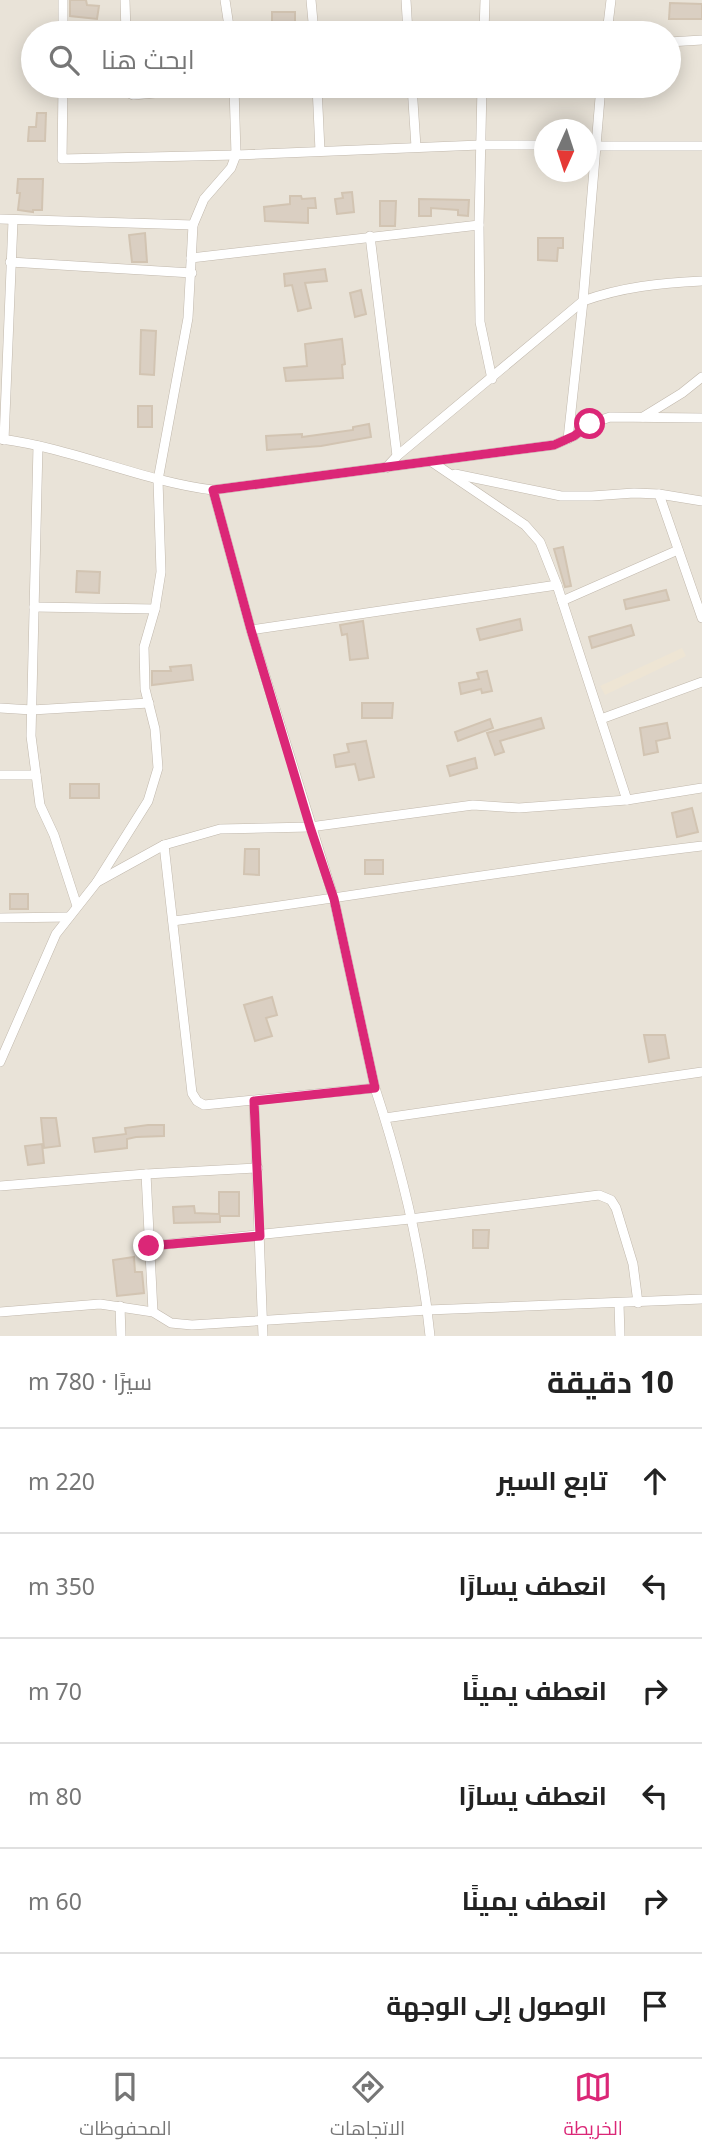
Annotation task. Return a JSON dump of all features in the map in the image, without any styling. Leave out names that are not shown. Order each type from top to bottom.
[{"type":"street","points":[[63,0],[63,21]]},
{"type":"street","points":[[125,0],[125,21]]},
{"type":"street","points":[[225,0],[228,21]]},
{"type":"street","points":[[311,0],[313,21]]},
{"type":"street","points":[[406,0],[407,21]]},
{"type":"street","points":[[484,21],[485,0]]},
{"type":"street","points":[[608,21],[611,0]]},
{"type":"street","points":[[681,41],[702,40]]},
{"type":"street","points":[[63,98],[62,159],[534,145]]},
{"type":"street","points":[[0,1062],[55,934],[97,882],[149,801],[158,768],[155,729],[145,688],[144,647],[155,609],[161,572],[158,480],[188,318],[193,225],[204,199],[231,168],[236,155],[234,98]]},
{"type":"street","points":[[318,98],[320,151]]},
{"type":"street","points":[[413,98],[416,147]]},
{"type":"street","points":[[482,98],[480,322],[492,379]]},
{"type":"street","points":[[596,119],[599,98]]},
{"type":"street","points":[[597,146],[702,146]]},
{"type":"street","points":[[568,439],[583,301],[589,182]]},
{"type":"street","points":[[0,219],[193,225]]},
{"type":"street","points":[[13,221],[2,440],[38,446],[183,486],[213,490],[554,445],[590,424],[610,417],[702,418]]},
{"type":"street","points":[[191,258],[480,225]]},
{"type":"street","points":[[370,236],[397,456]]},
{"type":"street","points":[[10,262],[192,273]]},
{"type":"street","points":[[386,468],[583,301],[611,291],[640,286],[702,281]]},
{"type":"street","points":[[641,418],[682,393],[702,377]]},
{"type":"street","points":[[38,446],[31,736],[40,805],[54,835],[77,906]]},
{"type":"street","points":[[432,462],[525,525],[540,542],[557,585],[627,800]]},
{"type":"street","points":[[450,473],[561,496],[634,492],[702,502]]},
{"type":"street","points":[[213,490],[251,630],[334,899],[375,1088],[410,1219],[428,1310],[430,1336]]},
{"type":"street","points":[[659,494],[702,618]]},
{"type":"street","points":[[562,601],[678,550]]},
{"type":"street","points":[[251,630],[557,585]]},
{"type":"street","points":[[34,607],[155,609]]},
{"type":"street","points":[[601,719],[702,682]]},
{"type":"street","points":[[0,708],[149,703]]},
{"type":"street","points":[[0,775],[36,775]]},
{"type":"street","points":[[97,882],[164,845],[220,829],[310,827],[473,805],[519,808],[627,800],[702,788]]},
{"type":"street","points":[[164,845],[192,1093],[197,1101],[204,1105],[375,1088]]},
{"type":"street","points":[[173,921],[334,899],[566,862],[702,846]]},
{"type":"street","points":[[0,918],[69,917]]},
{"type":"street","points":[[385,1118],[700,1074]]},
{"type":"street","points":[[254,1101],[263,1336]]},
{"type":"street","points":[[0,1186],[258,1168]]},
{"type":"street","points":[[146,1174],[153,1312]]},
{"type":"street","points":[[149,1246],[410,1219],[599,1195],[611,1200],[616,1208],[633,1264],[638,1303]]},
{"type":"street","points":[[0,1312],[75,1304],[120,1306],[153,1312],[171,1323],[192,1325],[428,1310],[702,1299]]},
{"type":"street","points":[[619,1304],[620,1336]]},
{"type":"street","points":[[120,1306],[121,1336]]},
{"type":"shaded area","points":[[0,0],[702,0],[702,1336],[0,1336]]},
{"type":"shaded area","points":[[682,648],[686,656],[605,695],[600,686]]},
{"type":"building","points":[[70,0],[86,0],[87,5],[99,6],[97,19],[70,16]]},
{"type":"building","points":[[670,3],[702,4],[702,19],[669,19]]},
{"type":"building","points":[[272,12],[295,12],[295,21],[272,21]]},
{"type":"building","points":[[37,113],[46,113],[45,141],[28,141],[29,127],[36,127]]},
{"type":"building","points":[[18,179],[43,179],[42,210],[18,210]]},
{"type":"building","points":[[352,192],[354,212],[337,214],[335,199],[343,198],[342,193]]},
{"type":"building","points":[[290,196],[315,198],[316,208],[308,208],[308,223],[265,221],[264,207],[290,204]]},
{"type":"building","points":[[419,199],[469,200],[468,216],[458,215],[458,210],[431,208],[431,216],[419,216]]},
{"type":"building","points":[[380,201],[396,201],[395,226],[380,226]]},
{"type":"building","points":[[145,233],[147,262],[132,262],[129,235]]},
{"type":"building","points":[[538,238],[563,238],[563,248],[558,248],[557,261],[538,260]]},
{"type":"building","points":[[325,269],[327,281],[305,283],[311,308],[298,311],[292,285],[285,286],[284,274]]},
{"type":"building","points":[[361,290],[366,314],[355,317],[350,293]]},
{"type":"building","points":[[141,330],[156,331],[154,375],[140,374]]},
{"type":"building","points":[[342,339],[345,364],[342,365],[343,378],[286,381],[284,368],[307,366],[305,344]]},
{"type":"building","points":[[138,406],[152,406],[152,427],[138,427]]},
{"type":"building","points":[[369,424],[371,437],[321,446],[267,450],[266,436],[302,434],[302,437],[353,430],[353,427]]},
{"type":"building","points":[[563,547],[571,586],[565,587],[554,549]]},
{"type":"building","points":[[77,571],[100,572],[99,593],[76,592]]},
{"type":"building","points":[[666,590],[669,600],[626,609],[624,600]]},
{"type":"building","points":[[520,619],[522,630],[480,640],[477,629]]},
{"type":"building","points":[[363,621],[368,658],[350,660],[347,634],[342,635],[340,625]]},
{"type":"building","points":[[631,625],[634,635],[592,648],[589,637]]},
{"type":"building","points":[[191,665],[193,680],[152,685],[152,671],[171,671],[170,667]]},
{"type":"building","points":[[487,671],[492,691],[482,693],[481,689],[461,694],[459,683],[479,679],[477,673]]},
{"type":"building","points":[[362,703],[393,703],[392,718],[362,718]]},
{"type":"building","points":[[541,718],[544,728],[500,741],[504,752],[495,755],[487,733]]},
{"type":"building","points":[[490,719],[493,728],[458,741],[455,732]]},
{"type":"building","points":[[667,723],[670,738],[656,741],[658,752],[644,755],[640,728]]},
{"type":"building","points":[[366,741],[374,777],[359,780],[355,764],[336,767],[334,755],[349,752],[347,744]]},
{"type":"building","points":[[475,758],[477,768],[450,776],[447,766]]},
{"type":"building","points":[[70,784],[99,784],[99,798],[70,798]]},
{"type":"building","points":[[692,808],[698,832],[677,837],[672,813]]},
{"type":"building","points":[[245,849],[259,849],[259,875],[244,874]]},
{"type":"building","points":[[365,860],[383,860],[383,874],[365,874]]},
{"type":"building","points":[[10,894],[28,894],[28,909],[10,909]]},
{"type":"building","points":[[272,997],[277,1015],[266,1018],[272,1036],[255,1041],[244,1005]]},
{"type":"building","points":[[644,1035],[665,1035],[669,1058],[649,1062]]},
{"type":"building","points":[[41,1118],[56,1118],[60,1146],[44,1148]]},
{"type":"building","points":[[164,1125],[164,1136],[127,1139],[127,1148],[95,1152],[93,1138],[126,1134],[125,1128]]},
{"type":"building","points":[[42,1144],[44,1163],[28,1165],[25,1146]]},
{"type":"building","points":[[219,1192],[239,1192],[239,1216],[220,1216],[220,1222],[174,1223],[173,1207],[194,1206],[195,1213],[219,1214]]},
{"type":"building","points":[[473,1230],[489,1230],[488,1248],[473,1248]]},
{"type":"building","points":[[134,1257],[135,1272],[142,1272],[144,1293],[117,1296],[113,1260]]},
{"type":"route","points":[[149,1246],[260,1236],[254,1101],[375,1088],[334,899],[251,630],[213,490],[554,445],[574,436],[590,424]]}]
